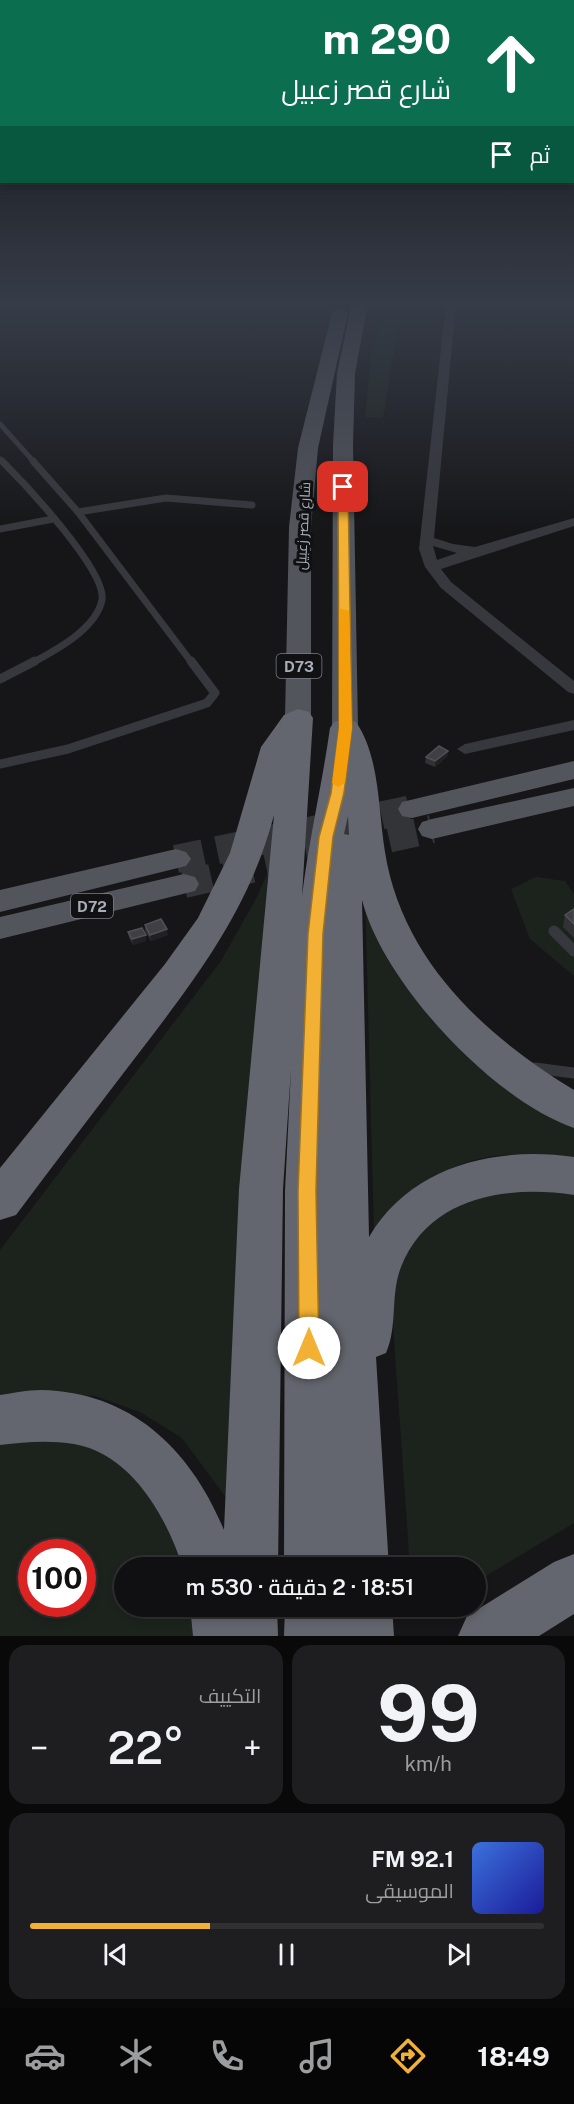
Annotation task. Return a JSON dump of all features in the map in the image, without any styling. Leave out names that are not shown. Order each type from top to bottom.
[{"type":"highway","points":[[298,718],[312,1557]]},
{"type":"highway","points":[[0,1201],[178,974],[213,924],[248,853],[276,747],[298,718]]},
{"type":"highway","points":[[252,1557],[304,1191],[344,833],[337,793],[345,728]]},
{"type":"highway","points":[[345,728],[360,771],[371,871],[379,903],[393,936],[438,1003],[471,1035],[508,1067],[574,1111]]},
{"type":"highway","points":[[361,1557],[357,1470],[371,1293],[380,1261],[395,1234],[416,1211],[441,1193],[470,1181],[507,1171],[547,1170],[574,1176]]},
{"type":"highway","points":[[304,1191],[357,1470]]},
{"type":"highway","points":[[0,1420],[34,1415],[60,1416],[105,1429],[126,1440],[163,1470],[179,1491],[192,1514],[207,1557]]},
{"type":"highway","points":[[487,1636],[571,1581]]},
{"type":"highway","points":[[219,1617],[222,1636]]},
{"type":"highway","points":[[249,1617],[249,1636]]},
{"type":"highway","points":[[313,1617],[313,1636]]},
{"type":"highway","points":[[364,1617],[365,1636]]},
{"type":"main road","points":[[315,379],[319,392]]},
{"type":"main road","name":"شارع قصر زعبيل","points":[[298,718],[300,527],[308,448],[322,379]]},
{"type":"main road","name":"D73","points":[[345,728],[342,530],[346,379]]},
{"type":"main road","points":[[347,391],[356,379]]},
{"type":"main road","points":[[412,809],[574,770]]},
{"type":"main road","points":[[432,829],[574,797]]},
{"type":"main road","name":"D72","points":[[0,901],[180,871],[0,928]]},
{"type":"street","points":[[444,379],[428,558],[432,567],[456,594],[574,688]]},
{"type":"street","points":[[432,567],[479,550],[574,522]]},
{"type":"street","points":[[428,540],[451,548],[479,550]]},
{"type":"street","points":[[465,749],[574,725]]},
{"type":"lane","points":[[0,424],[78,512],[213,689],[214,697],[207,703],[88,742],[0,764]]},
{"type":"lane","points":[[0,459],[54,519],[99,581],[101,602],[87,624],[53,650],[0,679]]},
{"type":"lane","points":[[78,512],[166,498],[252,505]]},
{"type":"lane","points":[[0,529],[54,519]]},
{"type":"lane","points":[[554,931],[574,951]]},
{"type":"lane","points":[[471,1035],[492,1051],[517,1063],[544,1071],[574,1073]]},
{"type":"shaded area","points":[[369,379],[389,379],[382,418],[365,417]]},
{"type":"shaded area","points":[[272,862],[233,1507],[182,1438],[140,1412],[95,1396],[44,1395],[0,1402],[0,1250],[221,961],[257,897]]},
{"type":"shaded area","points":[[536,877],[565,881],[574,894],[574,976],[530,939],[511,889]]},
{"type":"shaded area","points":[[365,893],[385,939],[574,1126],[574,1161],[523,1154],[471,1161],[431,1181],[374,1232]]},
{"type":"shaded area","points":[[574,1186],[574,1523],[486,1576],[486,1557],[409,1557],[392,1310],[398,1265],[412,1234],[475,1187]]},
{"type":"shaded area","points":[[101,1437],[203,1557],[114,1557],[114,1617],[214,1617],[215,1636],[0,1636],[0,1440]]},
{"type":"building","points":[[439,746],[448,751],[435,761],[426,757]]},
{"type":"building","points":[[574,909],[574,924],[565,915]]},
{"type":"building","points":[[161,919],[167,929],[150,935],[145,925]]},
{"type":"building","points":[[142,928],[146,935],[132,939],[128,932]]},
{"type":"tunnel","points":[[176,859],[412,809]]},
{"type":"tunnel","points":[[184,884],[432,829]]},
{"type":"slow traffic","points":[[338,783],[345,728],[343,611]]},
{"type":"route","points":[[309,1348],[307,1191],[315,934],[326,837],[337,793],[345,728],[343,487]]}]
